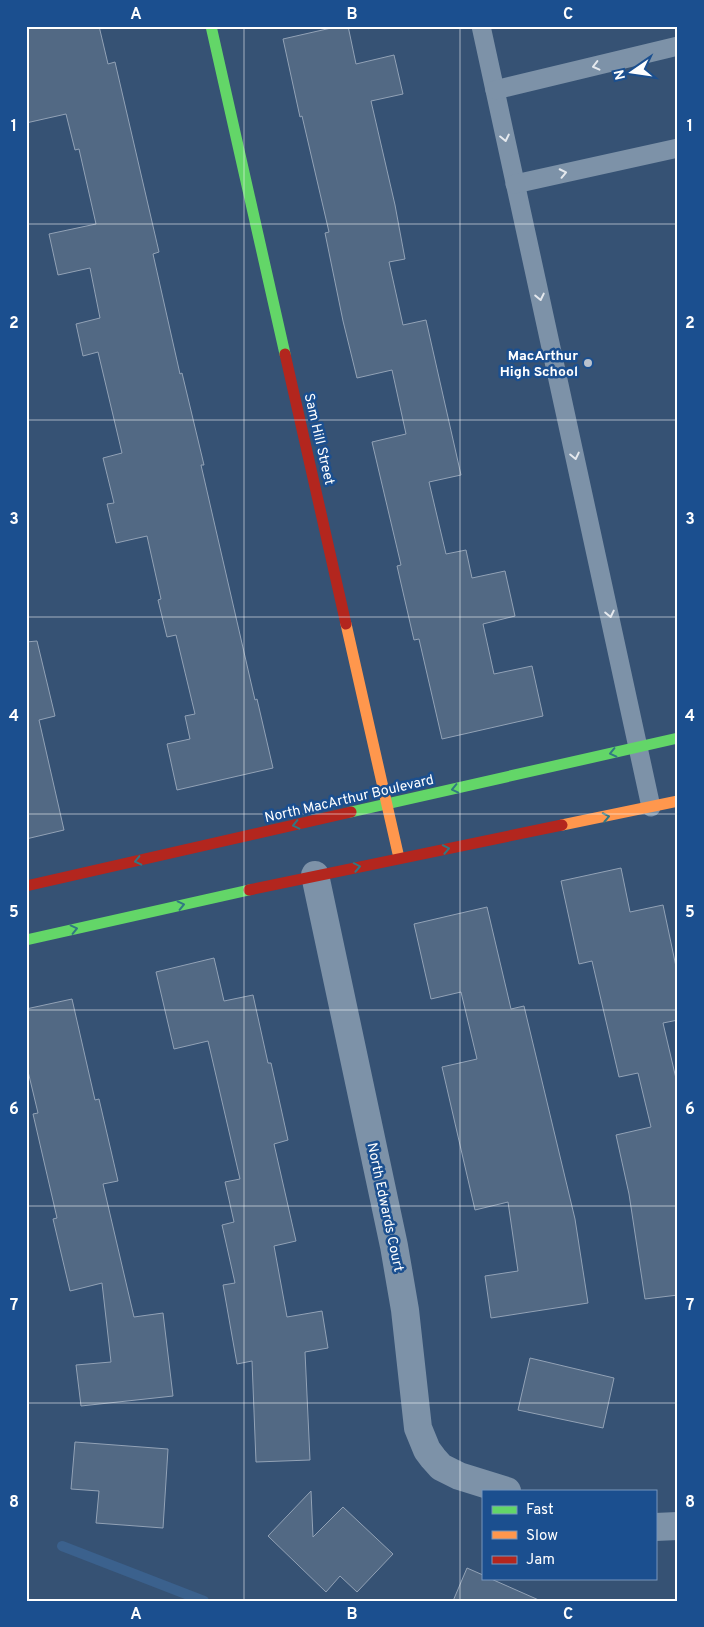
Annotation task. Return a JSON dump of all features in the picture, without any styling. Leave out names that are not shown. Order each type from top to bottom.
[{"type":"main road","name":"Sam Hill Street","points":[[211,26],[399,858]]},
{"type":"main road","name":"North MacArthur Boulevard","points":[[26,886],[678,738]]},
{"type":"main road","points":[[26,940],[314,875],[678,801]]},
{"type":"street","name":"North Edwards Court","points":[[314,875],[401,1283],[418,1428],[427,1450],[441,1466],[459,1476],[504,1490]]},
{"type":"street","points":[[656,1527],[678,1526]]},
{"type":"lane","points":[[481,26],[651,807]]},
{"type":"lane","points":[[495,90],[678,46]]},
{"type":"lane","points":[[515,184],[678,148]]},
{"type":"building","points":[[26,26],[99,26],[108,64],[115,62],[159,252],[153,254],[180,374],[182,373],[204,465],[201,465],[255,700],[257,699],[273,768],[177,790],[167,744],[190,739],[185,716],[195,714],[176,635],[167,637],[158,600],[161,599],[147,536],[116,543],[107,504],[114,503],[103,458],[122,453],[98,352],[83,356],[76,324],[100,318],[90,268],[58,275],[49,234],[96,224],[79,149],[75,150],[66,114],[26,123]]},
{"type":"building","points":[[340,26],[348,26],[356,64],[394,55],[403,94],[371,101],[395,205],[405,259],[389,262],[403,325],[426,320],[461,475],[429,482],[446,554],[466,550],[472,578],[505,571],[515,616],[483,624],[494,674],[532,666],[543,716],[442,739],[419,639],[414,640],[397,566],[401,565],[372,442],[406,434],[392,370],[357,378],[325,233],[329,232],[302,116],[300,117],[283,39]]},
{"type":"building","points":[[37,641],[55,716],[39,720],[64,830],[26,839],[26,642]]},
{"type":"building","points":[[621,868],[630,912],[663,905],[678,976],[678,1020],[663,1023],[678,1087],[678,1295],[645,1299],[629,1194],[616,1135],[651,1127],[638,1073],[619,1077],[592,961],[579,964],[561,881]]},
{"type":"building","points":[[487,907],[511,1009],[524,1006],[575,1219],[588,1303],[491,1318],[485,1276],[518,1271],[508,1202],[475,1210],[442,1067],[477,1059],[461,992],[431,999],[414,924]]},
{"type":"building","points":[[214,958],[224,1001],[253,995],[268,1063],[271,1063],[288,1140],[274,1144],[296,1241],[274,1246],[287,1317],[322,1311],[328,1348],[305,1352],[310,1460],[256,1462],[252,1361],[237,1364],[223,1285],[235,1283],[222,1225],[234,1222],[225,1182],[240,1179],[208,1041],[174,1049],[156,972]]},
{"type":"building","points":[[72,999],[95,1100],[99,1099],[118,1181],[103,1184],[134,1317],[163,1313],[173,1396],[81,1406],[76,1365],[111,1362],[102,1283],[70,1291],[53,1219],[57,1218],[33,1114],[38,1113],[26,1063],[26,1009]]},
{"type":"building","points":[[530,1358],[614,1378],[603,1428],[518,1410]]},
{"type":"building","points":[[75,1442],[168,1449],[163,1528],[96,1523],[99,1491],[71,1489]]},
{"type":"building","points":[[311,1491],[313,1537],[343,1507],[393,1554],[357,1592],[340,1576],[326,1592],[268,1536]]},
{"type":"building","points":[[467,1568],[482,1575],[482,1580],[494,1580],[541,1601],[453,1601]]},
{"type":"waterway","points":[[62,1546],[204,1601]]},
{"type":"traffic: fast","points":[[211,26],[285,354]]},
{"type":"traffic: fast","points":[[351,812],[678,738]]},
{"type":"traffic: fast","points":[[26,940],[249,890]]},
{"type":"traffic: slow","points":[[346,624],[399,858]]},
{"type":"traffic: slow","points":[[562,825],[678,801]]},
{"type":"traffic: jam","points":[[285,354],[346,624]]},
{"type":"traffic: jam","points":[[26,886],[351,812]]},
{"type":"traffic: jam","points":[[249,890],[562,825]]},
{"type":"place","name":"MacArthur High School","points":[[588,363]]}]
